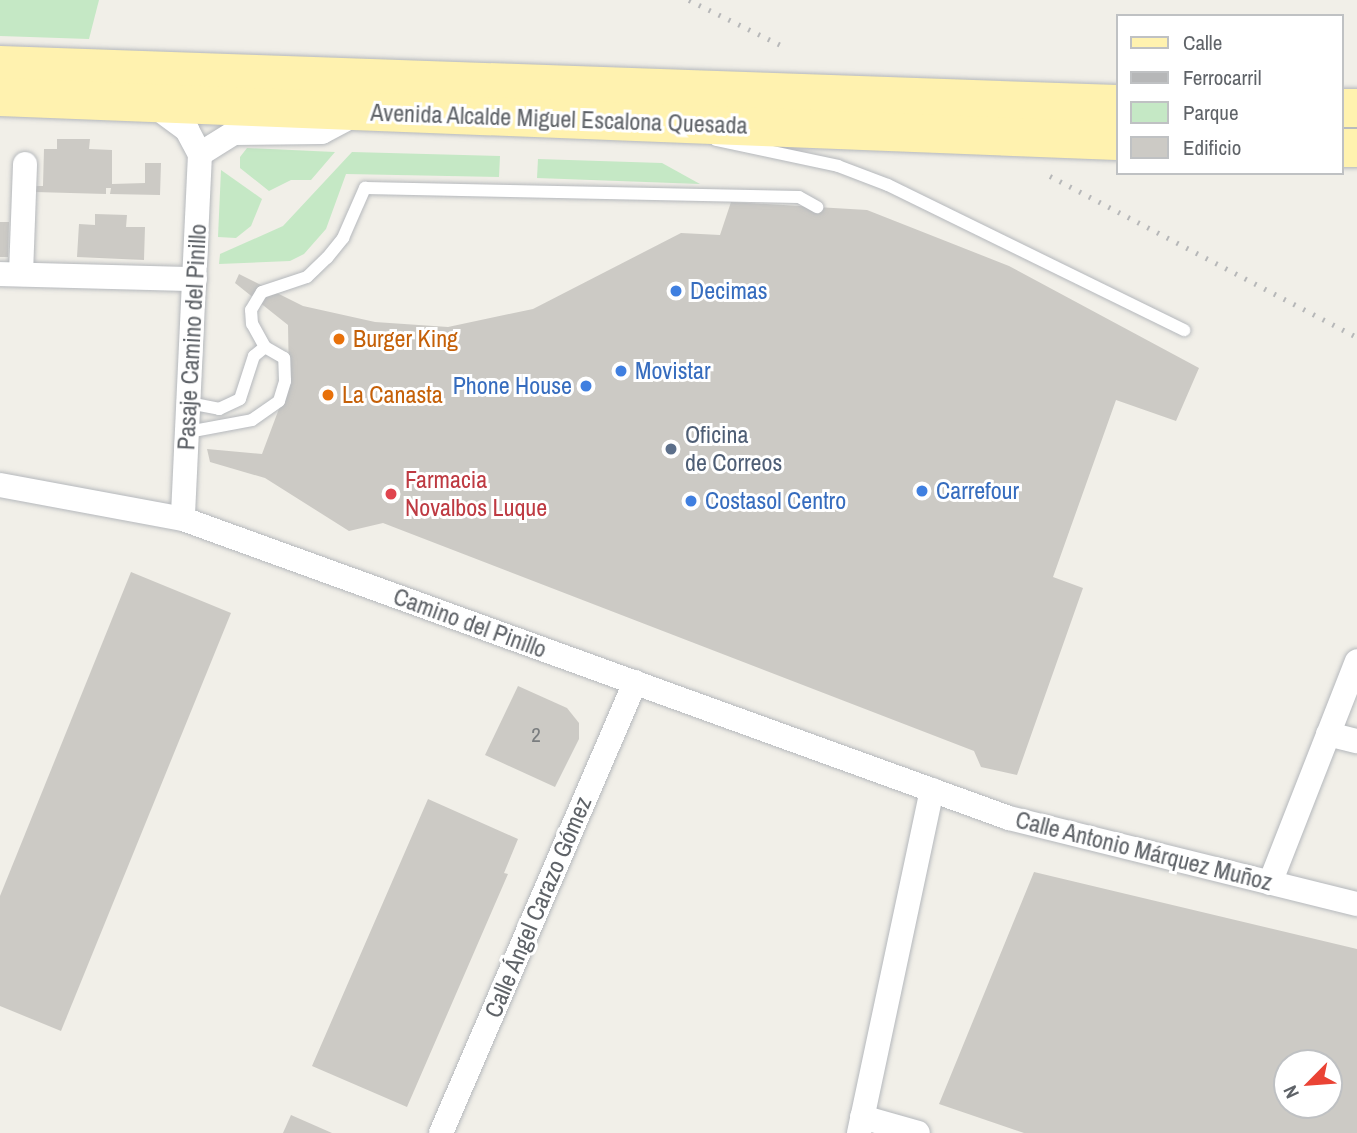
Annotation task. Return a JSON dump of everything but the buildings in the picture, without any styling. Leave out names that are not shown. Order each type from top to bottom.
[{"type":"main road","name":"Avenida Alcalde Miguel Escalona Quesada","points":[[0,65],[1116,104]]},
{"type":"main road","name":"Avenida Alcalde Miguel Escalona Quesada","points":[[0,97],[1116,141]]},
{"type":"street","points":[[150,102],[187,130],[200,154],[234,133],[322,132],[361,112]]},
{"type":"street","name":"Pasaje Camino del Pinillo","points":[[183,519],[200,154]]},
{"type":"street","points":[[25,164],[10,274],[195,279]]},
{"type":"street","name":"Camino del Pinillo","points":[[0,485],[183,519],[932,790]]},
{"type":"street","points":[[1270,883],[1357,661]]},
{"type":"street","name":"Calle Ángel Carazo Gómez","points":[[441,1133],[635,682]]},
{"type":"street","points":[[1328,734],[1357,741]]},
{"type":"street","points":[[918,1133],[860,1125],[932,790]]},
{"type":"street","name":"Calle Antonio Márquez Muñoz","points":[[932,790],[1009,818],[1357,905]]},
{"type":"lane","points":[[666,123],[741,148],[838,166],[888,185],[1184,330]]},
{"type":"lane","points":[[188,432],[252,420],[279,401],[285,381],[284,358],[265,347],[252,324],[251,310],[262,292],[307,277],[327,258],[343,239],[365,188],[799,197],[817,207]]},
{"type":"lane","points":[[189,403],[219,409],[240,399],[254,356],[265,347]]},
{"type":"green space","points":[[0,0],[99,0],[89,39],[0,36]]},
{"type":"green space","points":[[247,148],[335,152],[311,180],[291,180],[269,191],[240,168],[240,157]]},
{"type":"green space","points":[[352,152],[500,156],[499,177],[346,174],[326,229],[304,254],[290,261],[219,264],[220,254],[283,226]]},
{"type":"green space","points":[[538,159],[662,163],[700,184],[537,178]]},
{"type":"green space","points":[[221,170],[262,199],[251,226],[236,238],[218,237]]},
{"type":"railway","points":[[689,0],[783,46]]},
{"type":"railway","points":[[1050,176],[1357,337]]},
{"type":"place","name":"Decimas","points":[[676,291]]},
{"type":"place","name":"Burger King","points":[[339,339]]},
{"type":"place","name":"Movistar","points":[[621,371]]},
{"type":"place","name":"Phone House","points":[[586,386]]},
{"type":"place","name":"La Canasta","points":[[328,395]]},
{"type":"place","name":"Oficina de Correos","points":[[671,449]]},
{"type":"place","name":"Carrefour","points":[[922,491]]},
{"type":"place","name":"Farmacia Novalbos Luque","points":[[391,494]]},
{"type":"place","name":"Costasol Centro","points":[[691,501]]}]
